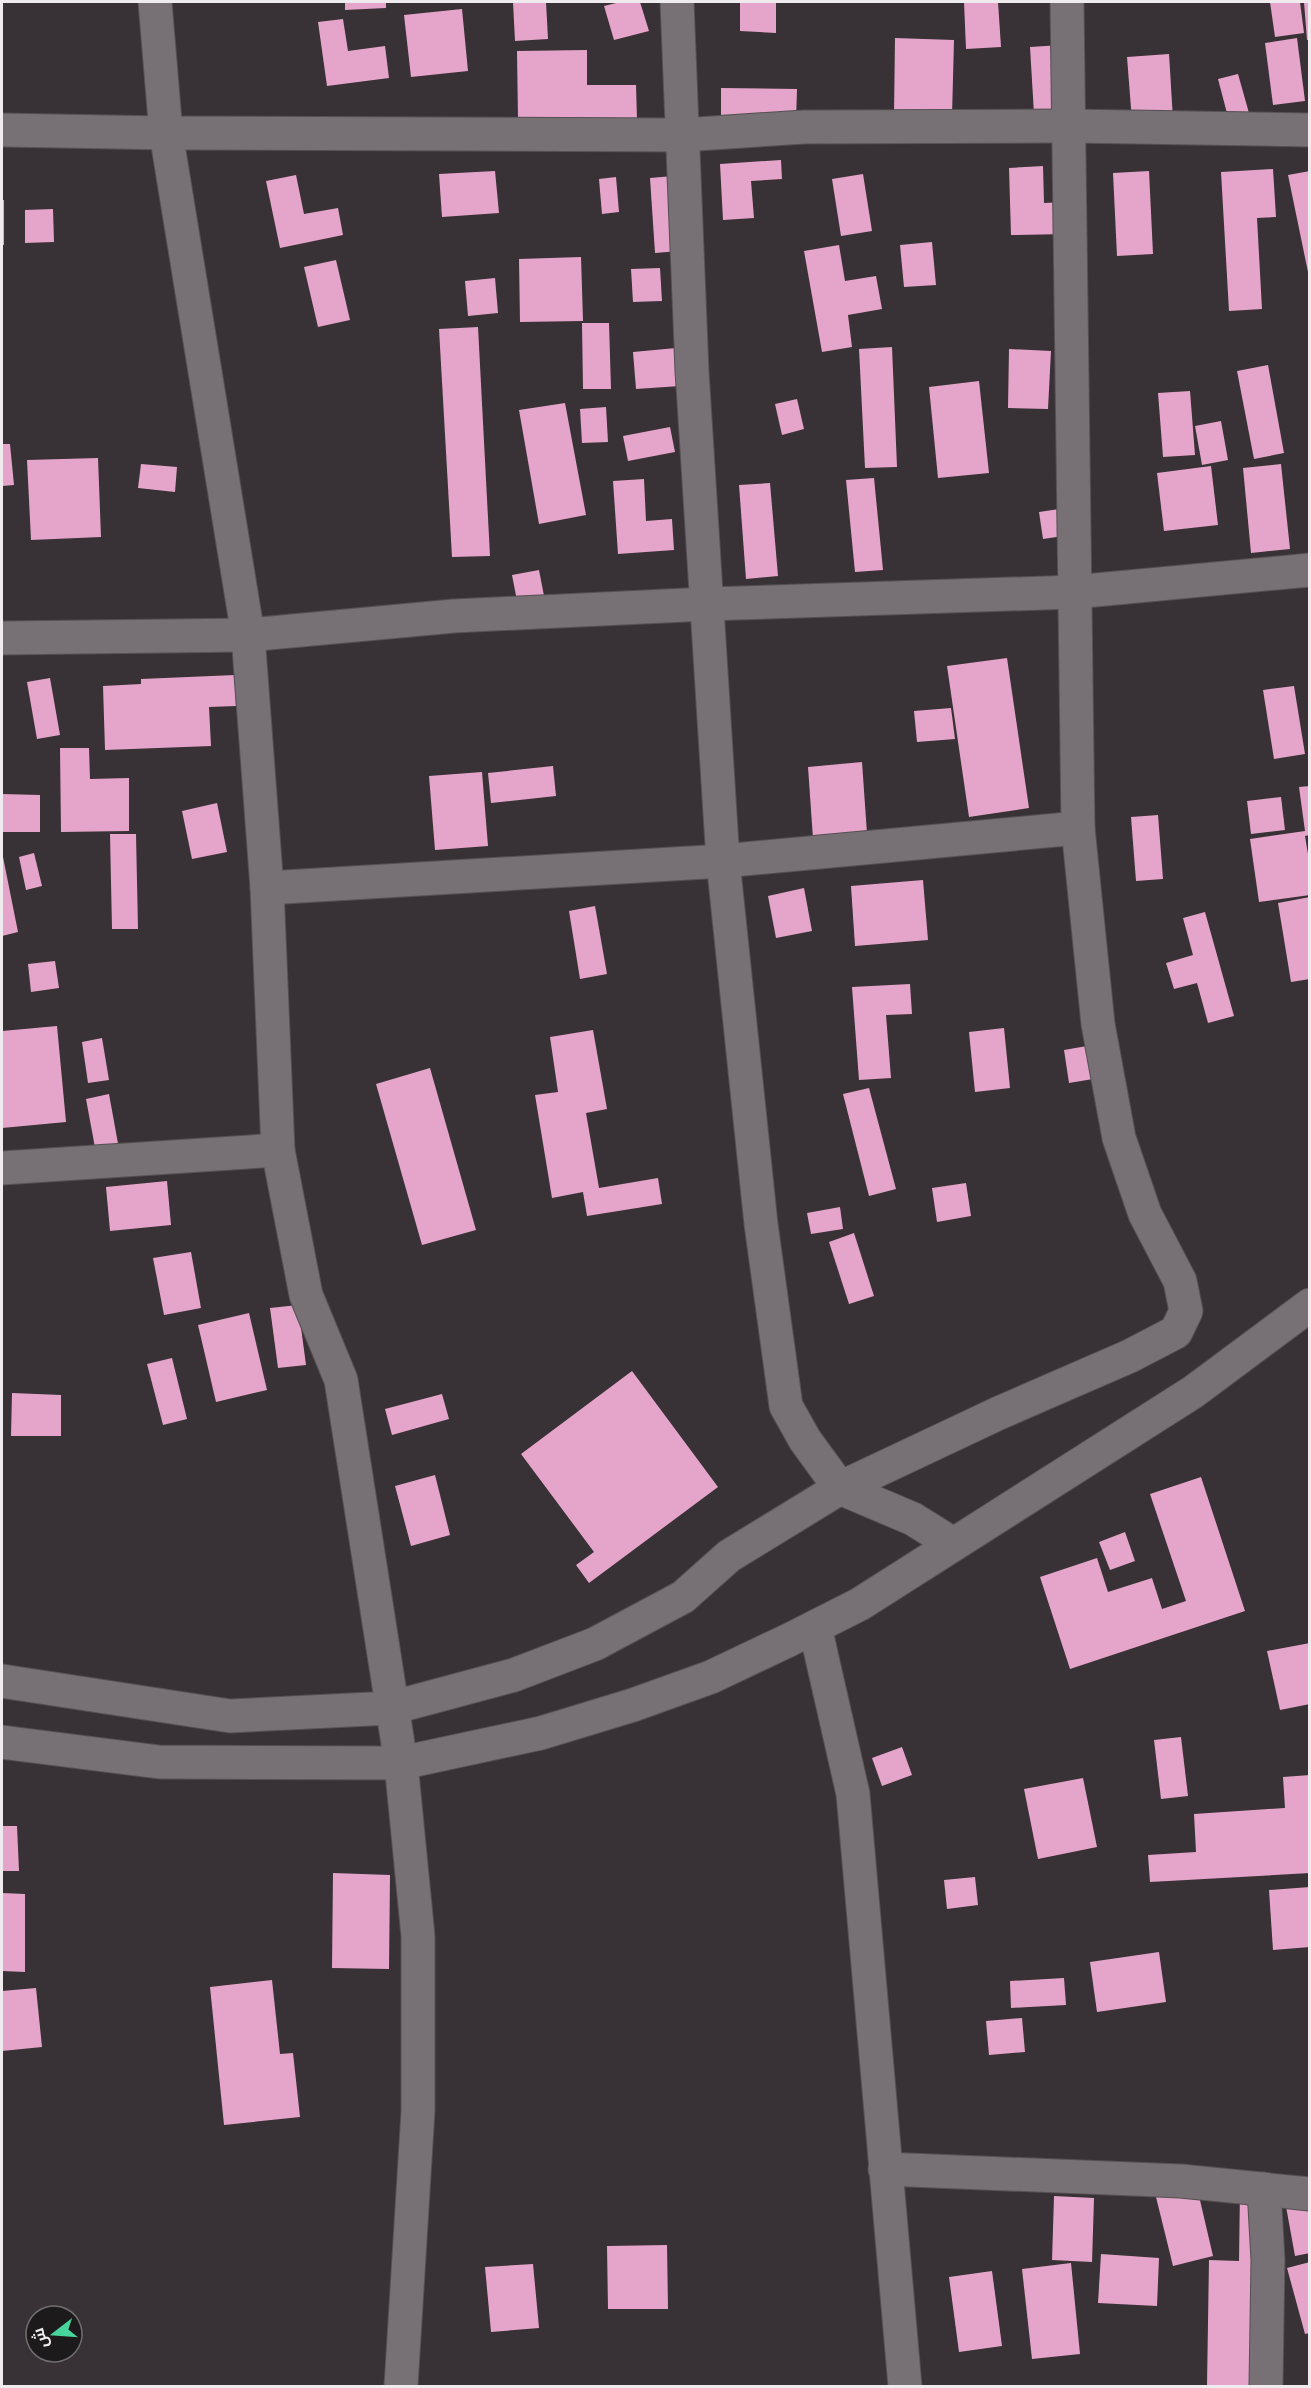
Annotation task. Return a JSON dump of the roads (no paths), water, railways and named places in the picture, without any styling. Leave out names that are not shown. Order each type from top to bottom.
[{"type":"street","points":[[155,2],[166,133],[248,635],[267,888],[278,1150],[306,1295],[341,1380],[401,1763],[418,1936],[418,2122],[401,2386]]},
{"type":"street","points":[[677,2],[692,371],[723,861],[761,1224],[786,1406],[805,1440],[840,1488],[913,1519],[953,1544]]},
{"type":"street","points":[[2,1681],[230,1716],[391,1708],[514,1675],[595,1644],[683,1597],[729,1556],[840,1488],[999,1413],[1130,1356],[1176,1332],[1186,1311],[1180,1281],[1145,1214],[1119,1138],[1098,1024],[1078,828],[1067,2]]},
{"type":"street","points":[[2,130],[682,135],[804,127],[1069,126],[1310,130]]},
{"type":"street","points":[[2,638],[248,635],[454,616],[707,604],[1074,592],[1310,570]]},
{"type":"street","points":[[267,888],[723,861],[1078,828]]},
{"type":"street","points":[[2,1168],[278,1150]]},
{"type":"street","points":[[2,1742],[159,1762],[401,1763],[541,1733],[633,1705],[711,1677],[860,1604],[1193,1392],[1310,1305]]},
{"type":"street","points":[[814,1627],[853,1794],[905,2386]]},
{"type":"street","points":[[885,2169],[1181,2181],[1310,2194]]},
{"type":"street","points":[[1264,2189],[1268,2260],[1266,2386]]}]
